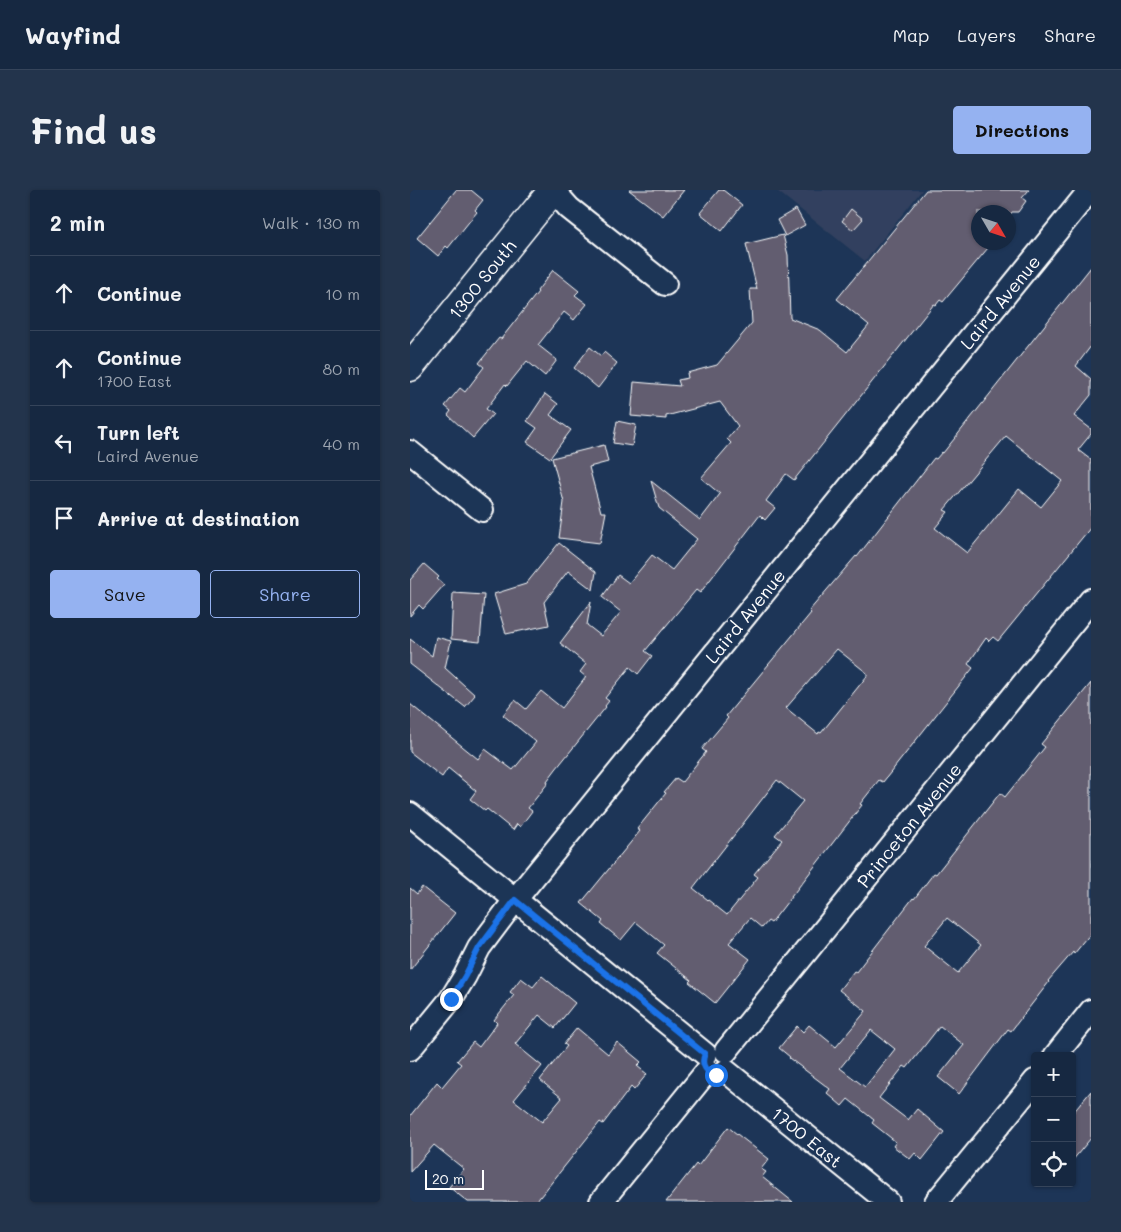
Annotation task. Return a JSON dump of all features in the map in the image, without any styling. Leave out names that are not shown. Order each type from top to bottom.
[{"type":"street","points":[[553,190],[569,208],[665,284]]},
{"type":"street","name":"1300 South","points":[[410,367],[553,190]]},
{"type":"street","name":"Laird Avenue","points":[[410,1049],[451,999],[479,948],[515,900],[1090,190]]},
{"type":"street","points":[[410,452],[482,510]]},
{"type":"street","name":"Princeton Avenue","points":[[600,1202],[1091,600]]},
{"type":"street","name":"1700 East","points":[[410,814],[888,1202]]},
{"type":"street","points":[[1058,1052],[1091,1011]]},
{"type":"street","points":[[936,1202],[1031,1085]]},
{"type":"shaded area","points":[[776,190],[922,190],[865,261]]},
{"type":"building","points":[[456,190],[471,190],[483,200],[475,210],[477,212],[448,248],[446,246],[438,256],[417,238]]},
{"type":"building","points":[[629,190],[684,190],[663,216]]},
{"type":"building","points":[[719,190],[723,190],[742,205],[722,231],[700,213]]},
{"type":"building","points":[[926,190],[1029,190],[1022,198],[1026,201],[1018,212],[1016,212],[1016,205],[971,205],[971,250],[986,250],[943,302],[940,300],[936,305],[934,304],[794,480],[786,474],[766,501],[775,508],[765,520],[760,515],[700,593],[696,590],[645,651],[652,656],[638,674],[630,667],[605,698],[609,701],[606,707],[556,769],[547,781],[548,783],[528,808],[532,811],[520,827],[517,824],[513,830],[487,809],[485,811],[470,799],[476,791],[448,768],[442,777],[410,752],[410,704],[478,759],[485,749],[513,770],[536,742],[503,715],[515,700],[526,709],[541,691],[562,708],[586,677],[580,672],[586,664],[560,643],[591,602],[587,625],[601,636],[621,612],[602,597],[618,575],[629,583],[652,555],[672,570],[697,539],[659,508],[651,481],[700,520],[720,494],[701,478],[731,443],[727,439],[738,426],[720,402],[666,416],[666,419],[631,416],[634,382],[680,386],[678,380],[688,378],[687,373],[717,365],[752,323],[750,289],[757,289],[746,244],[783,235],[788,255],[790,318],[820,330],[847,352],[869,325],[837,299]]},
{"type":"building","points":[[796,209],[805,225],[785,236],[777,220]]},
{"type":"building","points":[[851,209],[863,219],[853,230],[842,221]]},
{"type":"building","points":[[1091,267],[1091,346],[1076,366],[1091,379],[1091,395],[1074,416],[1091,429],[1091,434],[1078,450],[1091,460],[1091,527],[998,641],[993,637],[989,641],[986,638],[968,664],[973,668],[883,782],[879,780],[860,804],[862,805],[771,923],[768,921],[762,928],[750,918],[729,943],[750,959],[715,1003],[689,982],[691,980],[657,953],[664,945],[636,922],[621,940],[601,924],[603,921],[581,903],[640,831],[637,829],[666,793],[664,792],[676,778],[682,782],[706,752],[702,749],[728,718],[726,716],[811,613],[809,611],[857,557],[934,458],[936,459],[943,453]],"holes":[[[1006,436],[1062,481],[1041,507],[1019,489],[967,553],[935,528],[948,512],[944,510]],[[837,649],[867,673],[867,676],[821,733],[819,732],[818,734],[786,708]],[[777,780],[803,801],[775,835],[782,840],[754,874],[758,877],[727,915],[693,888]]]},
{"type":"building","points":[[553,270],[579,291],[575,295],[587,304],[574,320],[564,312],[538,345],[557,360],[545,376],[527,361],[507,386],[505,384],[486,409],[493,414],[473,438],[448,415],[451,411],[445,406],[460,388],[465,392],[484,367],[479,363],[499,338],[501,339]]},
{"type":"building","points":[[590,347],[601,356],[604,352],[617,363],[598,388],[574,368]]},
{"type":"building","points":[[545,394],[558,404],[550,415],[571,430],[550,458],[527,442],[537,428],[527,421]]},
{"type":"building","points":[[617,421],[636,425],[632,446],[613,443]]},
{"type":"building","points":[[604,445],[608,462],[589,467],[601,512],[606,512],[600,543],[559,538],[564,502],[552,458]]},
{"type":"building","points":[[559,543],[596,572],[593,590],[568,571],[544,602],[549,625],[506,634],[494,594],[526,584]]},
{"type":"building","points":[[424,564],[439,577],[437,579],[444,585],[423,609],[419,605],[410,616],[410,580]]},
{"type":"building","points":[[453,593],[484,595],[480,642],[451,639]]},
{"type":"building","points":[[436,637],[451,641],[445,668],[475,695],[465,707],[410,664],[410,639],[432,656]]},
{"type":"building","points":[[1091,683],[1091,933],[1048,981],[1011,1031],[1008,1029],[959,1094],[938,1077],[964,1045],[940,1026],[907,1068],[904,1066],[879,1098],[908,1120],[917,1109],[944,1132],[922,1160],[915,1153],[910,1159],[893,1146],[896,1142],[872,1123],[874,1120],[848,1099],[842,1106],[827,1093],[830,1089],[789,1058],[779,1048],[797,1026],[803,1032],[809,1025],[836,1047],[866,1011],[839,990],[854,971],[856,972],[913,898],[934,873],[936,874],[1000,793],[1005,797],[1045,747],[1041,744]],"holes":[[[947,918],[981,945],[958,973],[924,946]],[[871,1030],[895,1049],[865,1087],[840,1068]]]},
{"type":"building","points":[[422,887],[455,913],[410,970],[410,888],[417,894]]},
{"type":"building","points":[[542,976],[575,1003],[555,1028],[539,1015],[515,1044],[542,1066],[514,1100],[542,1122],[562,1098],[540,1080],[567,1046],[564,1044],[577,1028],[608,1054],[617,1042],[641,1062],[637,1066],[647,1074],[634,1090],[631,1087],[603,1124],[600,1122],[536,1202],[468,1202],[449,1187],[464,1169],[434,1145],[410,1172],[410,1116],[437,1082],[442,1087],[461,1064],[457,1061],[473,1042],[479,1047],[497,1023],[494,1020],[514,995],[510,992],[521,978],[533,987]]},
{"type":"building","points":[[1091,1091],[1091,1138],[1076,1156],[1076,1142],[1076,1109]]},
{"type":"building","points":[[728,1127],[769,1159],[761,1169],[766,1172],[762,1177],[793,1202],[666,1202],[696,1164],[698,1166]]},
{"type":"route","points":[[451,999],[479,948],[515,900],[705,1054],[703,1058],[704,1067],[711,1074],[716,1075]]}]
